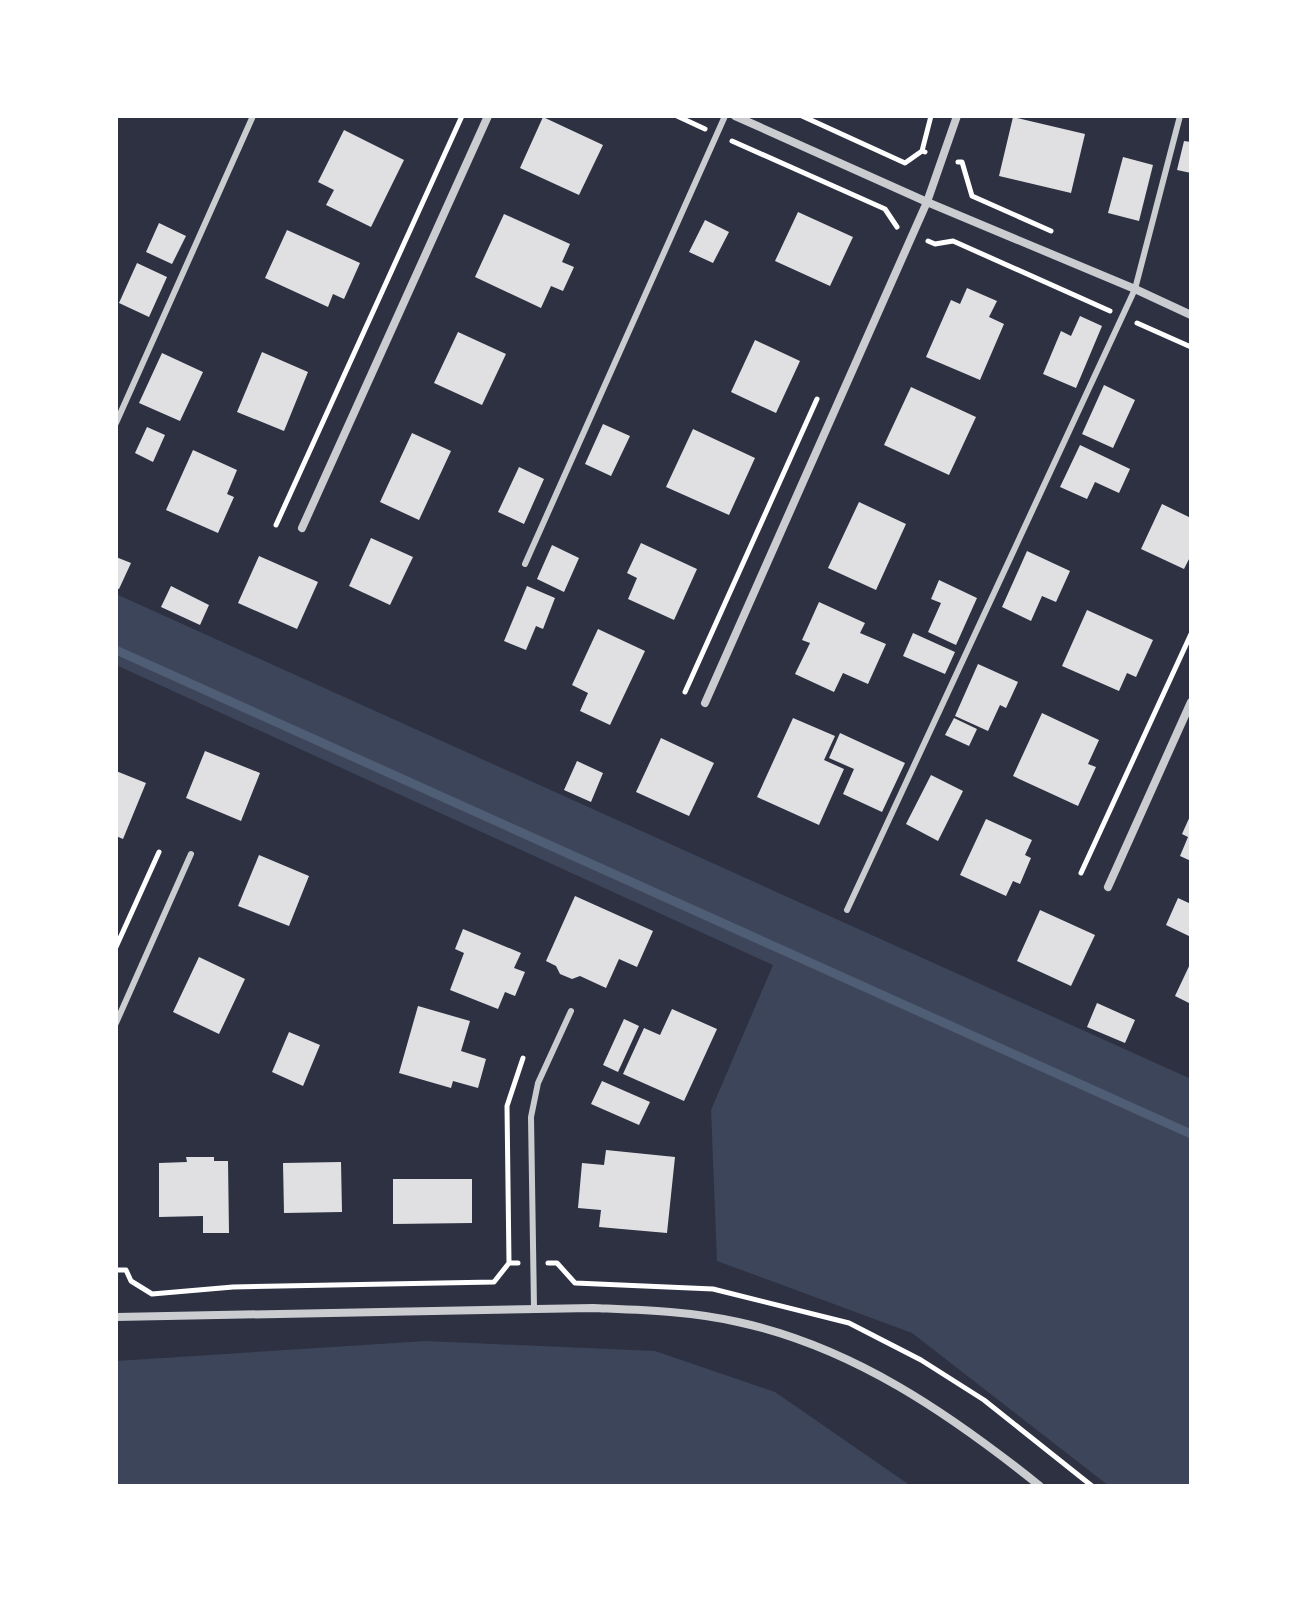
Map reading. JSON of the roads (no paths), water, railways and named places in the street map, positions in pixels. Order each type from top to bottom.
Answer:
[{"type":"street","points":[[302,528],[488,116]]},
{"type":"street","points":[[735,116],[1191,315]]},
{"type":"street","points":[[705,703],[927,202],[957,116]]},
{"type":"street","points":[[1108,887],[1191,702]]},
{"type":"street","points":[[116,1317],[593,1308],[736,1321],[778,1332],[863,1366],[913,1394],[965,1429],[1040,1486]]},
{"type":"lane","points":[[116,423],[253,116]]},
{"type":"lane","points":[[525,564],[725,116]]},
{"type":"lane","points":[[847,910],[1135,289],[1180,116]]},
{"type":"lane","points":[[116,1023],[191,854]]},
{"type":"lane","points":[[534,1308],[531,1117],[545,1066],[571,1011]]},
{"type":"waterway","points":[[116,650],[1191,1134]]}]
